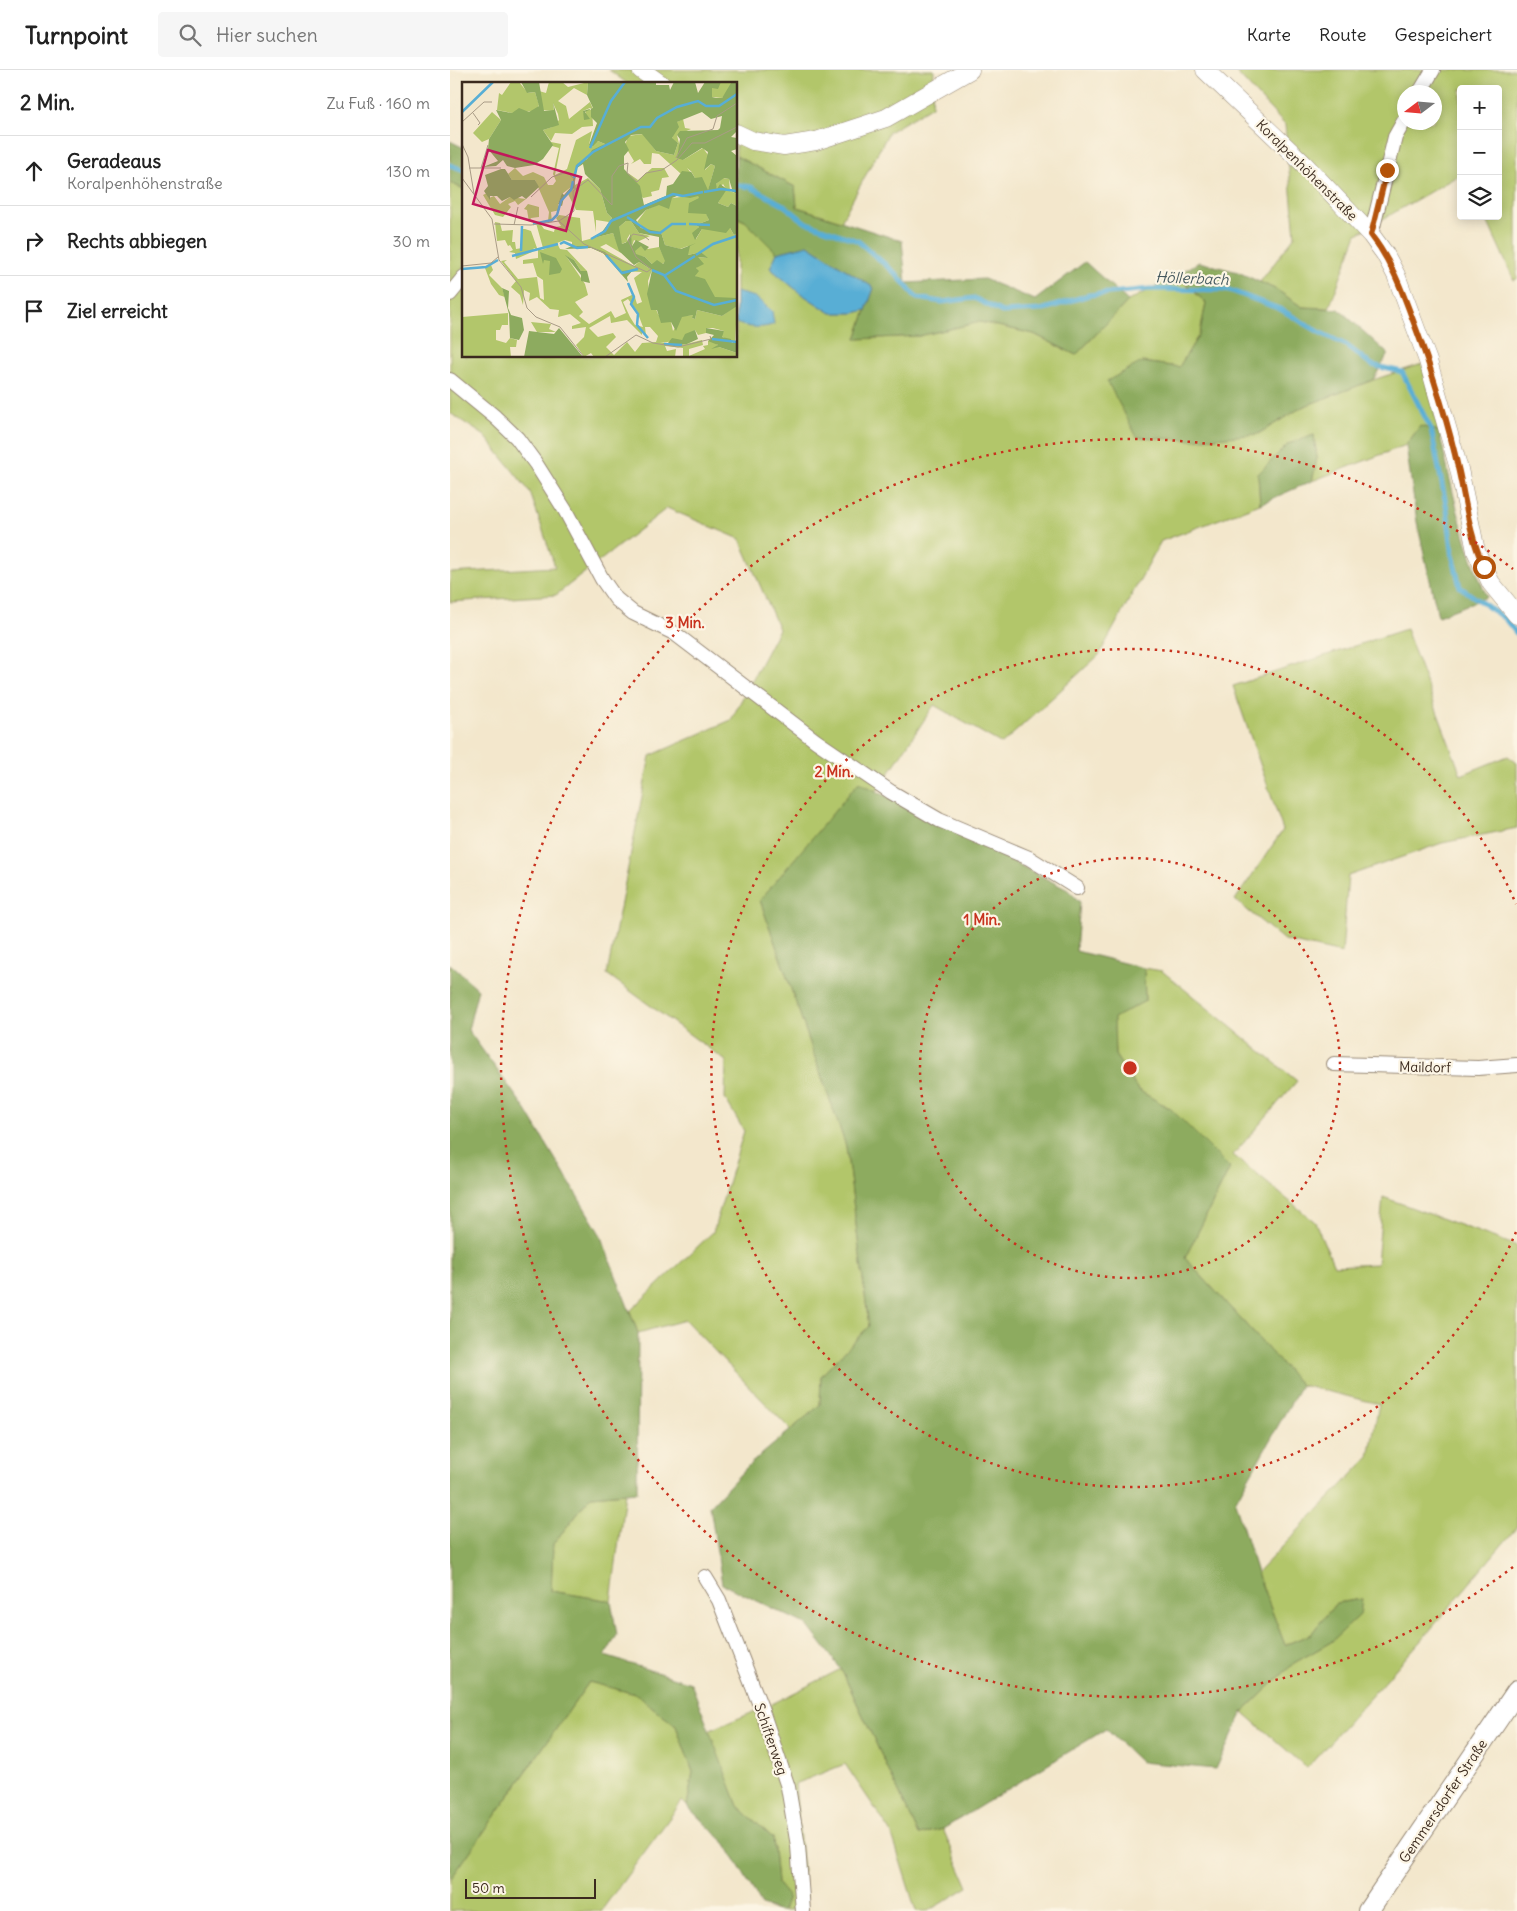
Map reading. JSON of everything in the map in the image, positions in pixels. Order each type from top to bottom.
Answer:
[{"type":"main road","name":"Gemmersdorfer Straße","points":[[1368,1911],[1517,1691]]},
{"type":"street","points":[[641,70],[658,82]]},
{"type":"street","points":[[738,134],[753,141],[784,146],[816,141],[886,118],[970,70]]},
{"type":"street","name":"Koralpenhöhenstraße","points":[[1205,70],[1304,164],[1371,235],[1385,254],[1396,275],[1428,361],[1459,470],[1476,551],[1491,583],[1517,615]]},
{"type":"street","points":[[1424,85],[1432,70]]},
{"type":"street","points":[[1371,235],[1395,137],[1399,130]]},
{"type":"street","points":[[450,294],[462,279]]},
{"type":"street","points":[[450,380],[517,438],[565,510],[602,580],[616,600],[633,613],[674,633],[816,741],[891,792],[939,820],[1029,858],[1077,888]]},
{"type":"street","name":"Maildorf","points":[[1334,1064],[1478,1068],[1517,1064]]},
{"type":"street","name":"Schifterweg","points":[[705,1577],[719,1600],[760,1705],[788,1787],[798,1846],[803,1911]]},
{"type":"green space","points":[[609,70],[934,70],[932,106],[889,132],[841,221],[797,207],[795,187],[738,157],[738,82],[625,82]]},
{"type":"green space","points":[[1237,70],[1517,70],[1517,279],[1514,280],[1487,220],[1502,220],[1502,85],[1457,85],[1457,176],[1357,234],[1329,308],[1302,307],[1277,290],[1260,282],[1295,236],[1285,125],[1236,72]]},
{"type":"green space","points":[[450,141],[462,147],[462,188],[450,183]]},
{"type":"green space","points":[[738,157],[795,187],[797,207],[902,241],[906,283],[984,279],[1035,300],[1085,262],[1128,301],[1076,355],[1034,334],[980,322],[919,336],[856,339],[874,288],[808,245],[777,253],[745,221],[738,218]]},
{"type":"green space","points":[[450,183],[462,188],[462,358],[738,358],[738,218],[745,221],[777,253],[770,268],[800,293],[831,313],[854,313],[866,310],[856,339],[919,336],[980,322],[1034,334],[1076,355],[1128,301],[1177,275],[1206,303],[1200,333],[1179,367],[1142,362],[1258,434],[1302,407],[1422,364],[1439,431],[1420,427],[1406,445],[1312,481],[1317,458],[1314,435],[1288,444],[1258,474],[1260,504],[1161,541],[1099,655],[1002,744],[934,705],[877,791],[760,900],[846,1146],[869,1326],[821,1376],[820,1405],[791,1430],[685,1320],[638,1333],[630,1311],[713,1232],[744,1131],[725,1098],[726,1061],[607,974],[650,756],[731,720],[779,629],[740,539],[667,508],[556,595],[450,602],[450,573],[555,567],[530,492],[485,436],[450,413]]},
{"type":"green space","points":[[1199,262],[1238,272],[1277,290],[1302,307],[1339,309],[1388,354],[1373,380],[1302,407],[1258,434],[1193,440],[1137,437],[1107,381],[1142,362],[1179,367],[1200,333],[1206,303],[1177,275]]},
{"type":"green space","points":[[1420,426],[1439,431],[1465,536],[1487,597],[1438,616],[1417,522],[1406,445]]},
{"type":"green space","points":[[1314,435],[1317,458],[1312,481],[1260,504],[1258,474],[1288,444]]},
{"type":"green space","points":[[1406,629],[1461,775],[1508,756],[1517,763],[1517,828],[1442,843],[1348,876],[1342,953],[1284,940],[1235,900],[1283,830],[1233,686]]},
{"type":"green space","points":[[859,782],[1068,890],[1080,902],[1076,951],[1144,968],[1145,1001],[1114,1018],[1115,1055],[1138,1090],[1171,1109],[1230,1168],[1185,1258],[1301,1385],[1235,1502],[1257,1573],[1285,1645],[1311,1634],[1336,1603],[1362,1599],[1360,1615],[1331,1642],[1294,1663],[1243,1712],[1216,1769],[1140,1762],[1106,1729],[943,1829],[919,1835],[841,1669],[807,1625],[722,1584],[710,1506],[748,1466],[820,1405],[821,1376],[869,1326],[846,1146],[760,900]]},
{"type":"green space","points":[[450,964],[478,989],[468,1030],[526,1110],[600,1234],[638,1333],[637,1492],[591,1496],[553,1544],[551,1591],[611,1601],[617,1635],[605,1656],[691,1683],[738,1806],[773,1838],[777,1883],[788,1896],[783,1911],[777,1911],[762,1905],[726,1844],[687,1806],[693,1772],[676,1726],[636,1694],[589,1682],[450,1880]]},
{"type":"green space","points":[[1144,968],[1162,971],[1297,1081],[1233,1155],[1315,1222],[1334,1266],[1377,1264],[1383,1197],[1517,1246],[1517,1527],[1425,1636],[1307,1768],[1243,1712],[1294,1663],[1331,1642],[1362,1599],[1336,1603],[1311,1634],[1285,1645],[1257,1573],[1369,1457],[1379,1404],[1301,1385],[1185,1258],[1230,1168],[1171,1109],[1138,1090],[1115,1055],[1113,1018],[1145,1001]]},
{"type":"green space","points":[[625,1493],[611,1601],[551,1591],[553,1544],[591,1496]]},
{"type":"green space","points":[[841,1669],[919,1835],[943,1829],[968,1887],[928,1911],[916,1911],[891,1832],[845,1764],[795,1784],[806,1905],[783,1911],[787,1896],[777,1883],[773,1838],[738,1806],[708,1731],[768,1706]]},
{"type":"green space","points":[[589,1682],[636,1694],[676,1726],[693,1772],[687,1806],[682,1801],[601,1911],[450,1911],[450,1880]]},
{"type":"water","points":[[808,245],[874,288],[866,310],[854,313],[831,313],[800,293],[770,268],[777,253]]},
{"type":"water","points":[[738,293],[755,297],[772,311],[774,324],[765,327],[738,324]]},
{"type":"waterway","name":"Höllerbach","points":[[450,165],[462,169]]},
{"type":"waterway","name":"Höllerbach","points":[[738,185],[751,187],[785,206],[805,222],[858,241],[895,273],[917,298],[942,302],[974,298],[1002,312],[1041,310],[1089,295],[1150,289],[1229,290],[1280,309],[1346,345],[1372,365],[1402,372],[1431,429],[1447,509],[1453,558],[1460,587],[1505,619],[1517,634]]},
{"type":"route","points":[[1387,170],[1371,235],[1385,254],[1396,275],[1428,361],[1459,470],[1476,551],[1484,567]]}]
